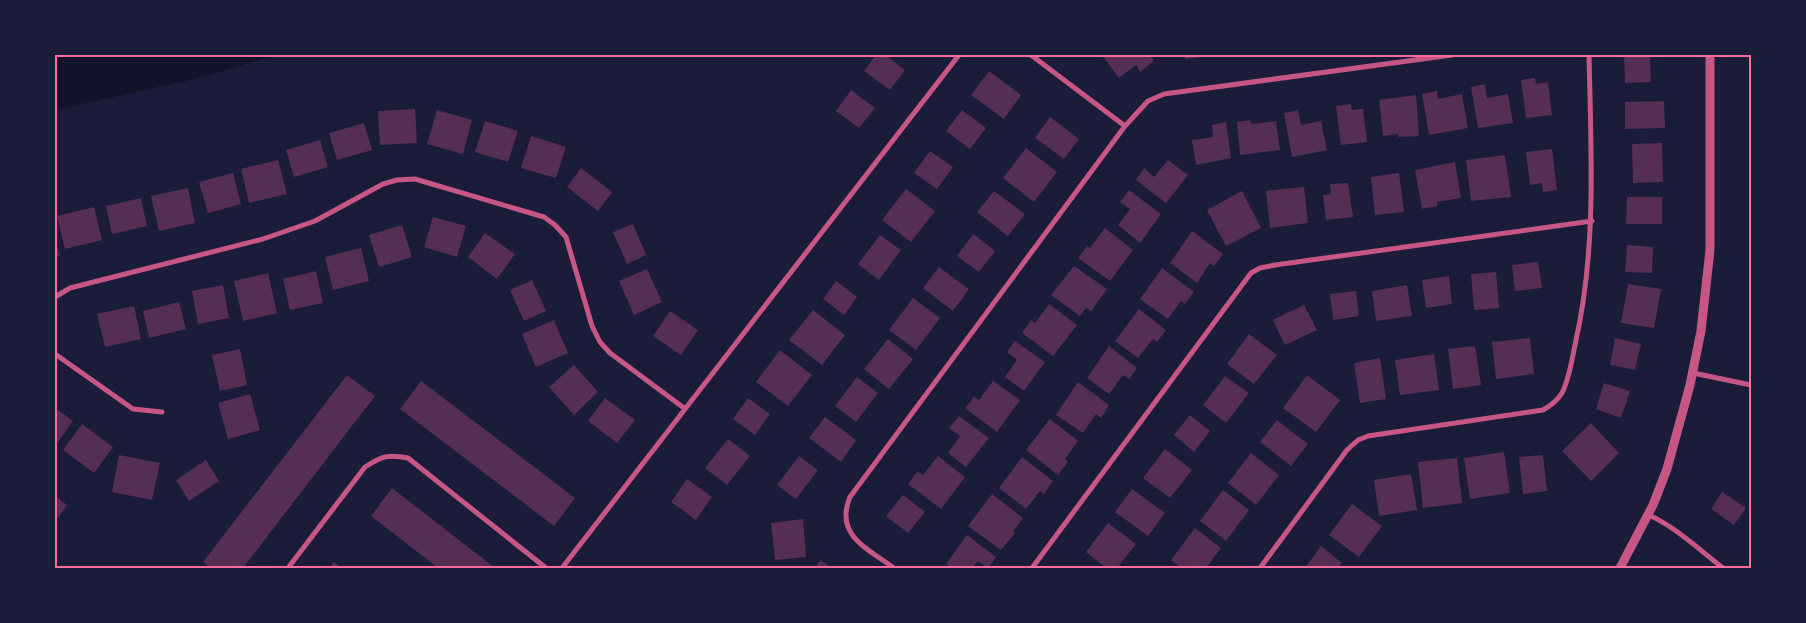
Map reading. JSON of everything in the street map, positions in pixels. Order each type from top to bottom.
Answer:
[{"type":"street","points":[[562,568],[959,55]]},
{"type":"street","points":[[1031,55],[1125,126]]},
{"type":"street","points":[[894,568],[856,540],[849,530],[845,519],[850,497],[1125,126],[1148,101],[1164,94],[1452,55]]},
{"type":"street","points":[[1260,568],[1347,450],[1358,440],[1368,436],[1543,410],[1553,404],[1562,392],[1581,321],[1592,221],[1589,55]]},
{"type":"street","points":[[1620,568],[1648,515],[1671,457],[1693,373],[1701,331],[1710,250],[1710,55]]},
{"type":"street","points":[[55,297],[70,288],[263,239],[316,221],[383,184],[397,180],[416,179],[544,217],[555,225],[566,237],[592,326],[600,342],[610,353],[684,408]]},
{"type":"street","points":[[1032,568],[1251,273],[1260,268],[1275,265],[1592,221]]},
{"type":"street","points":[[55,354],[133,410],[162,412]]},
{"type":"street","points":[[1693,373],[1751,385]]},
{"type":"street","points":[[288,568],[365,467],[379,458],[392,455],[408,458],[546,568]]},
{"type":"street","points":[[1648,515],[1672,529],[1723,568]]},
{"type":"shaded area","points":[[55,55],[275,55],[207,76],[55,110]]},
{"type":"building","points":[[876,55],[885,55],[905,70],[890,90],[864,71]]},
{"type":"building","points":[[1102,55],[1150,55],[1154,61],[1140,72],[1136,65],[1119,78]]},
{"type":"building","points":[[1185,55],[1201,55],[1201,57],[1185,59]]},
{"type":"building","points":[[1624,55],[1650,55],[1651,82],[1625,83]]},
{"type":"building","points":[[989,71],[1021,95],[1004,119],[971,95]]},
{"type":"building","points":[[1535,78],[1536,84],[1548,82],[1552,115],[1526,118],[1521,80]]},
{"type":"building","points":[[1485,84],[1487,98],[1508,94],[1513,123],[1478,128],[1471,87]]},
{"type":"building","points":[[851,90],[875,108],[859,128],[836,111]]},
{"type":"building","points":[[1437,91],[1438,99],[1462,94],[1468,128],[1429,135],[1422,94]]},
{"type":"building","points":[[1416,95],[1419,136],[1398,137],[1398,134],[1383,136],[1379,100]]},
{"type":"building","points":[[1664,101],[1665,128],[1625,129],[1625,102]]},
{"type":"building","points":[[1351,104],[1352,110],[1363,109],[1367,142],[1341,145],[1336,106]]},
{"type":"building","points":[[415,109],[417,143],[380,145],[378,111]]},
{"type":"building","points":[[437,110],[472,120],[463,154],[427,144]]},
{"type":"building","points":[[962,110],[986,128],[970,149],[946,131]]},
{"type":"building","points":[[1298,110],[1301,125],[1321,121],[1327,150],[1292,157],[1284,113]]},
{"type":"building","points":[[1050,117],[1079,139],[1064,159],[1035,138]]},
{"type":"building","points":[[1250,120],[1251,124],[1276,121],[1280,150],[1240,155],[1237,122]]},
{"type":"building","points":[[485,121],[518,131],[508,162],[475,152]]},
{"type":"building","points":[[1226,122],[1231,158],[1196,165],[1192,140],[1213,137],[1212,125]]},
{"type":"building","points":[[364,123],[372,150],[337,160],[329,133]]},
{"type":"building","points":[[531,136],[566,147],[556,178],[521,168]]},
{"type":"building","points":[[320,140],[328,167],[294,177],[286,150]]},
{"type":"building","points":[[1662,143],[1663,182],[1633,183],[1632,144]]},
{"type":"building","points":[[1026,148],[1057,172],[1034,202],[1003,178]]},
{"type":"building","points":[[1552,149],[1557,190],[1543,192],[1542,183],[1530,185],[1526,152]]},
{"type":"building","points":[[930,151],[953,167],[937,189],[914,173]]},
{"type":"building","points":[[1505,155],[1511,197],[1471,201],[1466,160]]},
{"type":"building","points":[[278,160],[287,194],[249,203],[241,169]]},
{"type":"building","points":[[1168,160],[1188,175],[1166,203],[1136,180],[1144,168],[1154,177]]},
{"type":"building","points":[[1455,162],[1461,198],[1437,202],[1437,206],[1422,209],[1415,170]]},
{"type":"building","points":[[581,168],[612,192],[598,211],[567,187]]},
{"type":"building","points":[[233,173],[241,204],[208,213],[199,182]]},
{"type":"building","points":[[1399,173],[1404,212],[1375,215],[1371,177]]},
{"type":"building","points":[[1348,183],[1353,217],[1326,220],[1323,195],[1331,194],[1330,184]]},
{"type":"building","points":[[1304,187],[1308,223],[1270,228],[1266,191]]},
{"type":"building","points":[[188,188],[195,223],[159,231],[151,196]]},
{"type":"building","points":[[906,189],[935,211],[911,242],[882,220]]},
{"type":"building","points":[[1129,190],[1161,214],[1140,243],[1118,225],[1130,209],[1120,202]]},
{"type":"building","points":[[994,191],[1025,214],[1008,236],[977,212]]},
{"type":"building","points":[[1242,191],[1261,228],[1226,246],[1207,210]]},
{"type":"building","points":[[1627,197],[1662,197],[1662,224],[1626,224]]},
{"type":"building","points":[[141,198],[147,226],[112,234],[106,206]]},
{"type":"building","points":[[94,207],[102,240],[65,249],[57,216]]},
{"type":"building","points":[[433,217],[466,226],[457,257],[424,247]]},
{"type":"building","points":[[633,224],[646,255],[627,264],[613,232]]},
{"type":"building","points":[[402,225],[412,257],[379,267],[369,235]]},
{"type":"building","points":[[1105,228],[1133,250],[1110,281],[1078,258],[1087,246],[1090,248]]},
{"type":"building","points":[[1192,231],[1223,254],[1214,266],[1210,263],[1197,283],[1170,263]]},
{"type":"building","points":[[485,233],[515,254],[497,279],[468,257]]},
{"type":"building","points":[[973,234],[995,251],[979,272],[957,256]]},
{"type":"building","points":[[880,235],[901,250],[879,280],[858,264]]},
{"type":"building","points":[[55,239],[60,255],[55,257]]},
{"type":"building","points":[[1627,245],[1653,247],[1652,273],[1625,272]]},
{"type":"building","points":[[361,248],[369,281],[333,290],[325,257]]},
{"type":"building","points":[[1538,262],[1542,288],[1515,291],[1512,265]]},
{"type":"building","points":[[1074,266],[1107,289],[1091,311],[1086,308],[1080,316],[1051,295]]},
{"type":"building","points":[[939,267],[969,289],[953,311],[923,288]]},
{"type":"building","points":[[1162,268],[1194,292],[1185,304],[1181,301],[1168,319],[1140,299]]},
{"type":"building","points":[[647,269],[662,302],[634,315],[619,281]]},
{"type":"building","points":[[316,271],[323,303],[290,310],[283,279]]},
{"type":"building","points":[[1496,272],[1499,308],[1474,310],[1471,274]]},
{"type":"building","points":[[268,273],[277,313],[243,321],[234,281]]},
{"type":"building","points":[[1449,276],[1452,304],[1426,308],[1422,280]]},
{"type":"building","points":[[532,280],[546,311],[524,321],[510,290]]},
{"type":"building","points":[[836,281],[857,297],[844,315],[823,299]]},
{"type":"building","points":[[1628,284],[1661,289],[1654,328],[1621,323]]},
{"type":"building","points":[[223,285],[229,318],[198,324],[192,291]]},
{"type":"building","points":[[1407,285],[1412,316],[1376,321],[1372,291]]},
{"type":"building","points":[[1356,291],[1359,316],[1333,320],[1330,294]]},
{"type":"building","points":[[913,298],[940,318],[916,350],[889,330]]},
{"type":"building","points":[[179,302],[186,329],[149,338],[143,311]]},
{"type":"building","points":[[1049,304],[1077,325],[1053,356],[1022,333],[1031,320],[1035,323]]},
{"type":"building","points":[[1304,305],[1317,330],[1285,345],[1273,320]]},
{"type":"building","points":[[134,306],[141,339],[105,347],[97,314]]},
{"type":"building","points":[[1139,309],[1166,330],[1157,342],[1153,339],[1138,358],[1115,341]]},
{"type":"building","points":[[813,310],[845,335],[822,365],[789,340]]},
{"type":"building","points":[[670,311],[698,330],[681,355],[653,336]]},
{"type":"building","points":[[554,320],[568,353],[536,367],[522,334]]},
{"type":"building","points":[[1249,334],[1277,355],[1254,384],[1227,364]]},
{"type":"building","points":[[1530,338],[1534,374],[1496,379],[1492,342]]},
{"type":"building","points":[[1615,338],[1641,344],[1635,370],[1610,365]]},
{"type":"building","points":[[888,339],[913,359],[889,389],[864,369]]},
{"type":"building","points":[[1015,341],[1045,362],[1024,391],[1005,377],[1017,360],[1007,352]]},
{"type":"building","points":[[1109,346],[1137,368],[1129,379],[1123,375],[1109,394],[1087,378]]},
{"type":"building","points":[[1475,346],[1481,385],[1453,389],[1448,349]]},
{"type":"building","points":[[240,349],[247,385],[220,391],[212,355]]},
{"type":"building","points":[[780,350],[812,375],[788,406],[756,382]]},
{"type":"building","points":[[1434,354],[1439,390],[1400,395],[1395,360]]},
{"type":"building","points":[[1380,358],[1386,399],[1360,403],[1354,363]]},
{"type":"building","points":[[574,365],[598,392],[574,415],[549,387]]},
{"type":"building","points":[[347,375],[375,396],[243,568],[211,568],[203,562]]},
{"type":"building","points":[[1307,375],[1340,400],[1316,432],[1283,408]]},
{"type":"building","points":[[1225,376],[1249,393],[1226,423],[1203,405]]},
{"type":"building","points":[[857,377],[878,393],[856,422],[835,406]]},
{"type":"building","points":[[421,381],[575,498],[554,526],[400,409]]},
{"type":"building","points":[[993,381],[1020,400],[997,432],[965,408],[974,397],[979,400]]},
{"type":"building","points":[[1078,382],[1109,405],[1101,418],[1096,414],[1083,433],[1056,415]]},
{"type":"building","points":[[1604,383],[1630,391],[1621,418],[1596,409]]},
{"type":"building","points":[[250,394],[260,430],[228,439],[218,403]]},
{"type":"building","points":[[605,398],[635,420],[617,443],[588,421]]},
{"type":"building","points":[[748,398],[770,414],[755,435],[733,419]]},
{"type":"building","points":[[55,408],[73,421],[58,442],[55,440]]},
{"type":"building","points":[[1190,415],[1210,431],[1194,452],[1174,435]]},
{"type":"building","points":[[959,416],[989,438],[966,467],[948,453],[960,436],[949,428]]},
{"type":"building","points":[[825,417],[856,440],[841,462],[809,438]]},
{"type":"building","points":[[1050,419],[1078,441],[1065,459],[1068,462],[1058,475],[1026,450]]},
{"type":"building","points":[[1277,420],[1308,444],[1291,466],[1260,442]]},
{"type":"building","points":[[1591,423],[1619,453],[1591,481],[1562,451]]},
{"type":"building","points":[[82,424],[113,447],[94,473],[63,450]]},
{"type":"building","points":[[728,439],[750,456],[727,485],[705,468]]},
{"type":"building","points":[[1165,449],[1192,470],[1170,498],[1143,478]]},
{"type":"building","points":[[1504,452],[1510,493],[1470,499],[1464,458]]},
{"type":"building","points":[[1251,453],[1279,475],[1256,505],[1228,483]]},
{"type":"building","points":[[119,455],[160,463],[152,500],[112,492]]},
{"type":"building","points":[[1543,455],[1547,491],[1523,494],[1519,457]]},
{"type":"building","points":[[799,456],[818,470],[796,499],[777,485]]},
{"type":"building","points":[[938,456],[965,477],[941,509],[908,484],[917,472],[923,475]]},
{"type":"building","points":[[1022,457],[1053,481],[1044,494],[1040,491],[1026,509],[999,488]]},
{"type":"building","points":[[1457,458],[1462,503],[1423,508],[1418,462]]},
{"type":"building","points":[[206,460],[219,481],[189,501],[176,480]]},
{"type":"building","points":[[1411,474],[1417,510],[1379,516],[1374,480]]},
{"type":"building","points":[[687,479],[712,497],[696,520],[671,502]]},
{"type":"building","points":[[392,488],[495,568],[438,568],[371,516]]},
{"type":"building","points":[[1132,489],[1165,513],[1148,536],[1115,512]]},
{"type":"building","points":[[1223,490],[1249,510],[1226,541],[1200,521]]},
{"type":"building","points":[[1722,492],[1746,508],[1734,525],[1711,509]]},
{"type":"building","points":[[992,494],[1023,518],[1013,532],[1015,533],[1001,550],[968,526]]},
{"type":"building","points":[[903,495],[925,512],[908,533],[886,516]]},
{"type":"building","points":[[55,496],[67,505],[55,522]]},
{"type":"building","points":[[1352,504],[1382,526],[1359,557],[1329,535]]},
{"type":"building","points":[[803,519],[806,557],[775,560],[771,523]]},
{"type":"building","points":[[1108,523],[1136,544],[1117,568],[1106,568],[1086,552]]},
{"type":"building","points":[[1195,528],[1221,548],[1206,568],[1181,568],[1171,560]]},
{"type":"building","points":[[967,535],[996,557],[988,568],[978,561],[972,568],[952,568],[946,564]]},
{"type":"building","points":[[1321,546],[1342,563],[1338,568],[1305,568]]},
{"type":"building","points":[[820,560],[832,568],[815,568]]},
{"type":"building","points":[[334,562],[342,568],[329,568]]}]
